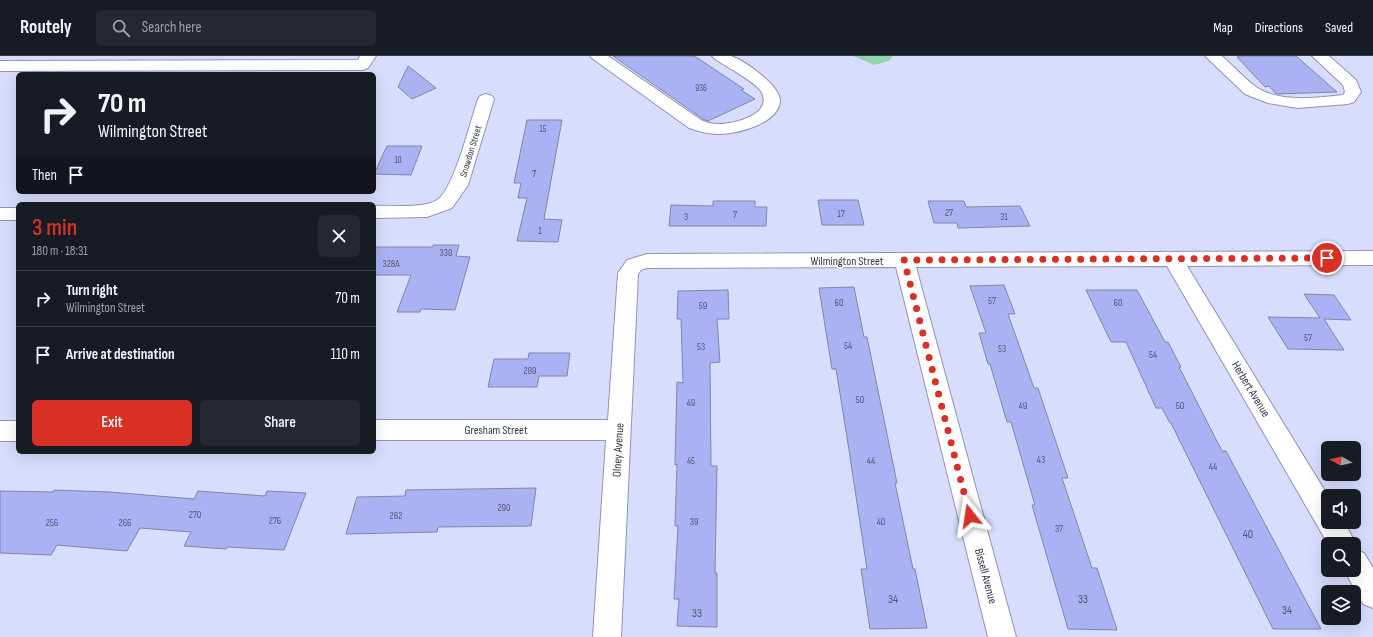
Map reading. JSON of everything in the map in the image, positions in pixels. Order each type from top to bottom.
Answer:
[{"type":"street","points":[[598,56],[695,124],[703,127],[719,129],[728,128],[763,116],[770,110],[772,105],[772,98],[768,89],[720,56]]},
{"type":"street","points":[[1214,56],[1246,88],[1266,98],[1283,102],[1297,103],[1339,100],[1350,97],[1354,92],[1352,85],[1320,56]]},
{"type":"street","points":[[0,66],[366,60]]},
{"type":"street","name":"Snowdon Street","points":[[376,212],[427,211],[445,204],[459,185],[486,99]]},
{"type":"street","points":[[0,214],[16,214]]},
{"type":"street","name":"Wilmington Street","points":[[634,265],[647,261],[1373,258]]},
{"type":"street","name":"Herbert Avenue","points":[[1173,259],[1321,507]]},
{"type":"street","name":"Bissell Avenue","points":[[904,260],[1002,637]]},
{"type":"street","name":"Olney Avenue","points":[[607,637],[628,273],[634,265]]},
{"type":"street","name":"Gresham Street","points":[[376,430],[619,430]]},
{"type":"street","points":[[0,431],[16,431]]},
{"type":"street","points":[[1361,574],[1373,594]]},
{"type":"green space","points":[[853,56],[893,56],[889,61],[874,65]]},
{"type":"building","points":[[613,56],[696,57],[744,89],[741,90],[755,99],[708,121]]},
{"type":"building","points":[[1238,56],[1296,56],[1337,92],[1276,94],[1269,86],[1265,87],[1237,57],[1239,57]]},
{"type":"building","points":[[408,66],[436,88],[412,99],[398,87]]},
{"type":"building","points":[[527,120],[562,120],[544,219],[562,220],[558,242],[517,241],[527,198],[518,198],[521,183],[514,183]]},
{"type":"building","points":[[387,146],[422,146],[411,175],[376,174],[376,170]]},
{"type":"building","points":[[818,200],[858,200],[864,225],[822,225]]},
{"type":"building","points":[[713,201],[755,201],[755,207],[767,207],[766,226],[669,226],[671,205],[713,206]]},
{"type":"building","points":[[928,201],[964,201],[966,207],[1020,206],[1030,226],[958,228],[957,223],[934,223]]},
{"type":"building","points":[[433,245],[459,245],[456,256],[470,257],[455,310],[421,309],[420,312],[397,312],[411,275],[376,275],[376,247],[433,247]]},
{"type":"building","points":[[1004,285],[1015,314],[1008,314],[1034,388],[1038,388],[1068,478],[1062,478],[1092,568],[1097,568],[1117,630],[1068,629],[1032,505],[1035,505],[1011,422],[1007,422],[979,333],[986,333],[970,286]]},
{"type":"building","points":[[854,287],[864,337],[867,337],[897,483],[895,483],[927,628],[870,629],[861,569],[867,569],[836,369],[832,369],[819,288]]},
{"type":"building","points":[[728,290],[729,319],[717,319],[720,362],[710,363],[711,466],[717,466],[715,573],[717,573],[717,627],[677,626],[679,599],[674,599],[678,526],[675,526],[677,382],[683,383],[681,319],[677,319],[678,291]]},
{"type":"building","points":[[1086,290],[1137,290],[1165,342],[1168,342],[1181,367],[1179,367],[1222,451],[1226,451],[1321,629],[1273,629],[1171,423],[1162,408],[1156,408],[1126,342],[1111,342]]},
{"type":"building","points":[[1304,294],[1334,295],[1351,320],[1324,319],[1344,350],[1288,349],[1268,317],[1320,318]]},
{"type":"building","points":[[529,353],[570,353],[567,376],[539,376],[537,387],[488,387],[494,359],[528,359]]},
{"type":"building","points":[[536,488],[531,526],[438,527],[437,532],[346,534],[357,497],[405,496],[406,490]]},
{"type":"building","points":[[54,490],[110,492],[194,499],[198,491],[265,496],[267,491],[306,493],[284,550],[227,547],[226,549],[184,546],[191,532],[140,528],[127,551],[57,545],[51,555],[0,553],[0,491],[53,492]]},
{"type":"route","points":[[970,516],[904,260],[1158,260],[1327,258]]}]
